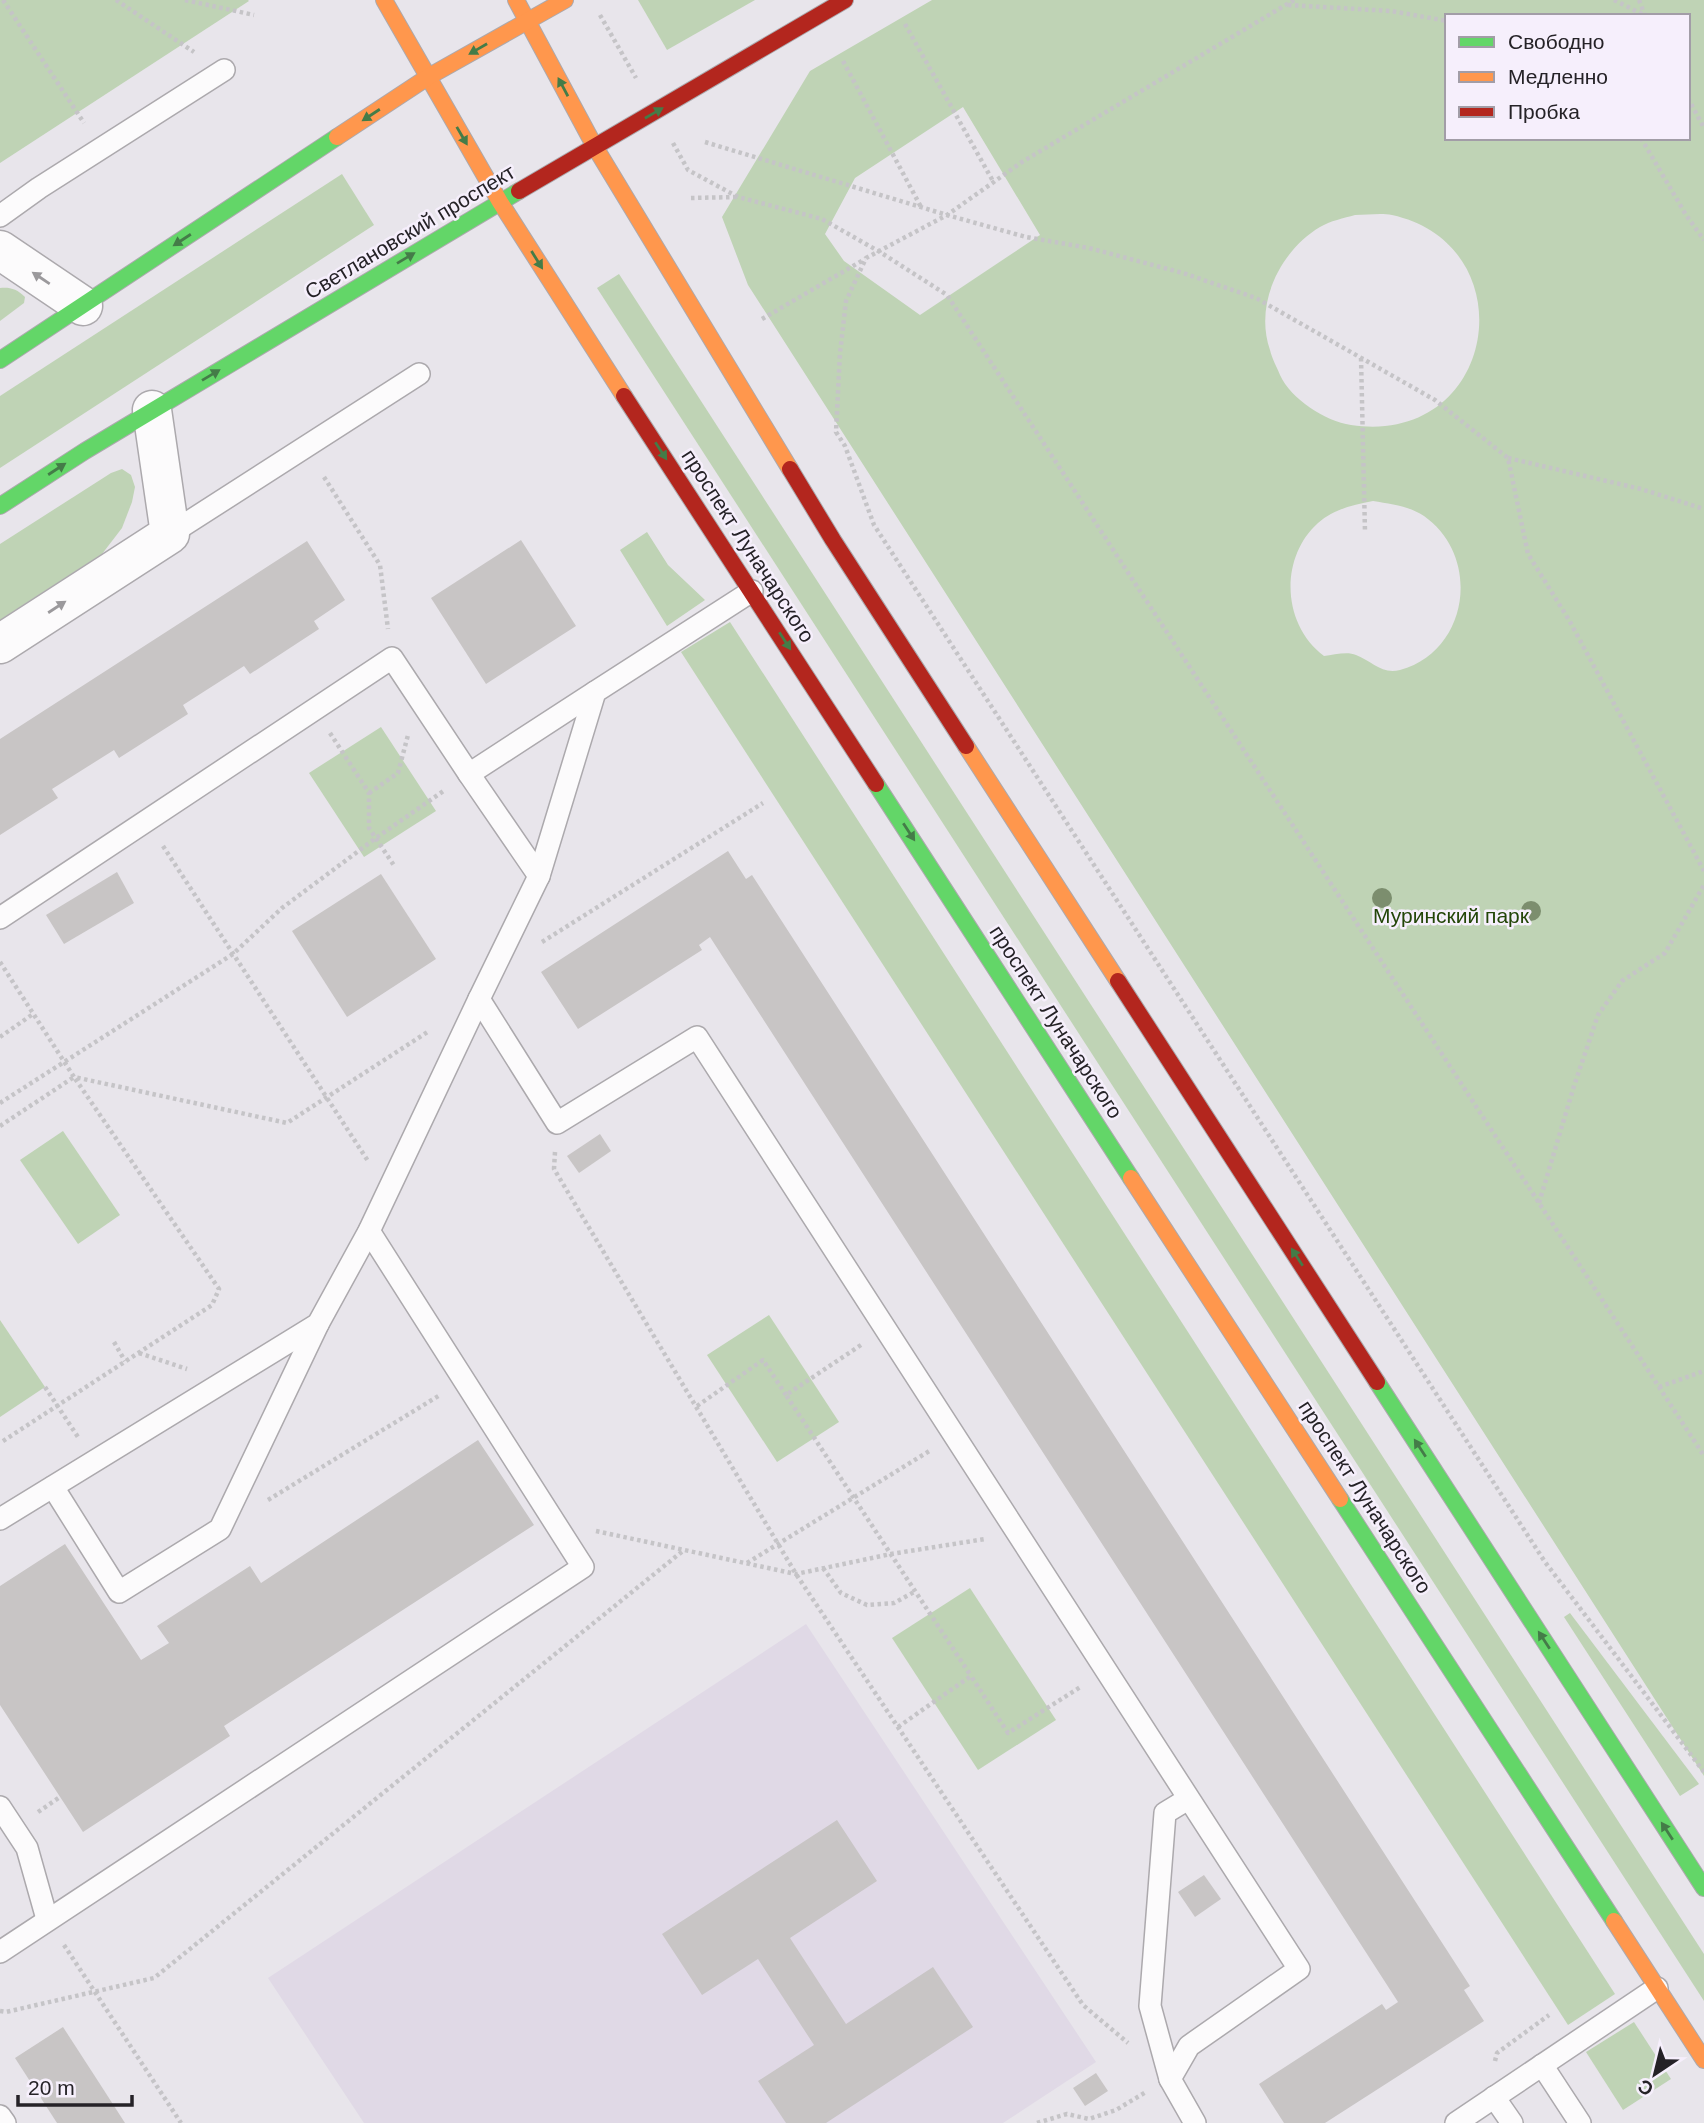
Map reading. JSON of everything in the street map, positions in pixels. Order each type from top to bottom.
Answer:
[{"type":"main road","name":"проспект Луначарского","points":[[384,0],[500,202],[552,285],[1704,2060]]},
{"type":"main road","points":[[516,0],[595,147],[833,540],[1704,1888]]},
{"type":"main road","points":[[0,360],[428,77],[565,0]]},
{"type":"main road","name":"Светлановский проспект","points":[[0,506],[152,410],[845,0]]},
{"type":"street","points":[[0,250],[83,306]]},
{"type":"street","points":[[0,644],[170,534],[152,410]]},
{"type":"lane","points":[[0,216],[39,188],[224,70]]},
{"type":"lane","points":[[170,534],[419,374]]},
{"type":"lane","points":[[469,774],[752,591]]},
{"type":"lane","points":[[0,918],[392,658],[540,876]]},
{"type":"lane","points":[[53,1487],[119,1592],[220,1529],[318,1324],[369,1231],[540,876],[595,692]]},
{"type":"lane","points":[[479,999],[556,1123],[697,1037],[1299,1969],[1189,2046],[1170,2079]]},
{"type":"lane","points":[[0,1952],[583,1567],[369,1231]]},
{"type":"lane","points":[[0,1519],[318,1324]]},
{"type":"lane","points":[[1188,1799],[1165,1814],[1150,2006],[1170,2079],[1195,2123]]},
{"type":"lane","points":[[0,1807],[27,1848],[47,1919]]},
{"type":"lane","points":[[1456,2123],[1657,1988]]},
{"type":"lane","points":[[1542,2065],[1580,2123]]},
{"type":"lane","points":[[1494,2097],[1512,2123]]},
{"type":"lane","points":[[0,2116],[5,2123]]},
{"type":"path","points":[[3,0],[85,124]]},
{"type":"path","points":[[116,0],[195,53]]},
{"type":"path","points":[[185,0],[254,15]]},
{"type":"path","points":[[762,320],[866,258],[947,215],[1023,162],[1294,0]]},
{"type":"path","points":[[1614,0],[1643,14]]},
{"type":"path","points":[[1286,5],[1391,11],[1445,21]]},
{"type":"path","points":[[905,24],[994,183]]},
{"type":"path","points":[[843,61],[921,208]]},
{"type":"path","points":[[1690,102],[1704,128]]},
{"type":"path","points":[[1642,140],[1686,215],[1704,240]]},
{"type":"path","points":[[705,142],[921,208],[1026,237],[1089,248],[1183,273],[1256,298],[1436,400],[1508,458],[1641,489],[1704,509]]},
{"type":"path","points":[[688,170],[738,197],[822,219],[880,251],[947,295],[1704,1456]]},
{"type":"path","points":[[691,198],[738,197]]},
{"type":"path","points":[[866,258],[846,301],[836,432],[845,446],[874,525],[1545,1562],[1704,1772]]},
{"type":"path","points":[[1361,358],[1365,532]]},
{"type":"path","points":[[1508,458],[1528,554],[1569,620],[1704,871]]},
{"type":"path","points":[[324,477],[380,565],[392,658]]},
{"type":"path","points":[[369,793],[398,774],[417,697]]},
{"type":"path","points":[[314,710],[369,793],[369,828],[395,867]]},
{"type":"path","points":[[0,1103],[233,954],[282,908],[376,838],[469,774]]},
{"type":"path","points":[[491,975],[763,803]]},
{"type":"path","points":[[147,820],[388,1191]]},
{"type":"path","points":[[1539,1203],[1598,1016],[1622,981],[1665,953],[1704,885]]},
{"type":"path","points":[[0,1443],[212,1305],[219,1289],[1,966]]},
{"type":"path","points":[[0,1126],[75,1077],[287,1123],[479,999]]},
{"type":"path","points":[[0,1037],[33,1014]]},
{"type":"path","points":[[556,1123],[554,1169],[796,1574],[1083,2005],[1170,2079],[1116,2110],[1089,2119],[1067,2114],[1037,2123]]},
{"type":"path","points":[[786,1395],[886,1329]]},
{"type":"path","points":[[114,1342],[125,1361]]},
{"type":"path","points":[[138,1353],[224,1381]]},
{"type":"path","points":[[697,1406],[764,1360],[1008,1733],[1106,1670]]},
{"type":"path","points":[[1659,1387],[1704,1371]]},
{"type":"path","points":[[220,1529],[463,1380]]},
{"type":"path","points":[[45,1387],[94,1462]]},
{"type":"path","points":[[747,1563],[954,1435]]},
{"type":"path","points":[[552,1522],[796,1574],[891,1554],[1017,1534]]},
{"type":"path","points":[[0,2011],[6,2012],[154,1978],[684,1550]]},
{"type":"path","points":[[823,1568],[841,1593],[867,1605],[894,1603],[916,1591]]},
{"type":"path","points":[[898,1727],[971,1676]]},
{"type":"path","points":[[47,1919],[181,2123]]},
{"type":"shaded area","points":[[806,1624],[1096,2062],[1003,2123],[364,2123],[268,1978]]},
{"type":"green space","points":[[0,0],[248,0],[249,1],[0,163]]},
{"type":"green space","points":[[638,0],[755,0],[667,50]]},
{"type":"green space","name":"Муринский парк","points":[[932,0],[1704,0],[1704,1776],[748,285],[722,217],[810,71]],"holes":[[[963,107],[1040,235],[920,315],[844,261],[825,234],[855,178]],[[1355,215],[1392,215],[1435,234],[1464,264],[1478,300],[1478,340],[1464,376],[1439,406],[1401,424],[1351,425],[1330,419],[1310,408],[1285,384],[1273,360],[1266,332],[1268,297],[1282,264],[1306,237],[1320,227]],[[1373,501],[1400,506],[1424,516],[1442,534],[1454,555],[1460,578],[1460,601],[1453,624],[1441,644],[1423,660],[1394,671],[1382,669],[1352,654],[1324,656],[1310,643],[1293,610],[1292,572],[1305,537],[1331,514]]]},
{"type":"green space","points":[[342,174],[374,225],[0,468],[0,396]]},
{"type":"green space","points":[[619,274],[1704,1954],[1704,2001],[597,288]]},
{"type":"green space","points":[[0,288],[13,289],[25,297],[24,303],[0,321]]},
{"type":"green space","points":[[122,469],[131,475],[135,487],[132,502],[122,528],[102,554],[0,620],[0,544],[111,473]]},
{"type":"green space","points":[[647,532],[668,565],[705,600],[667,626],[620,550]]},
{"type":"green space","points":[[730,622],[1615,1994],[1568,2025],[681,652]]},
{"type":"green space","points":[[381,727],[436,811],[364,857],[309,773]]},
{"type":"green space","points":[[63,1131],[120,1215],[78,1244],[20,1160]]},
{"type":"green space","points":[[769,1315],[839,1422],[777,1462],[707,1355]]},
{"type":"green space","points":[[0,1320],[45,1387],[0,1417]]},
{"type":"green space","points":[[970,1588],[1056,1720],[978,1770],[892,1638]]},
{"type":"green space","points":[[1570,1613],[1699,1784],[1680,1796],[1564,1617]]},
{"type":"green space","points":[[1634,2022],[1671,2079],[1623,2110],[1586,2052]]},
{"type":"building","points":[[521,540],[576,626],[486,684],[431,598]]},
{"type":"building","points":[[307,541],[345,600],[314,621],[319,629],[250,674],[244,666],[183,705],[188,714],[119,758],[114,750],[52,789],[58,798],[0,835],[0,739]]},
{"type":"building","points":[[728,851],[746,879],[752,875],[1470,1986],[1464,1990],[1484,2021],[1325,2123],[1284,2123],[1259,2084],[1382,2004],[1386,2010],[1398,2002],[710,937],[699,945],[702,950],[578,1029],[541,972]]},
{"type":"building","points":[[117,872],[134,903],[64,944],[46,915]]},
{"type":"building","points":[[381,874],[436,959],[347,1017],[292,931]]},
{"type":"building","points":[[600,1134],[611,1151],[579,1173],[567,1156]]},
{"type":"building","points":[[478,1440],[534,1525],[224,1726],[230,1736],[83,1832],[0,1705],[0,1586],[65,1544],[141,1660],[169,1643],[157,1626],[250,1566],[261,1583]]},
{"type":"building","points":[[837,1820],[877,1881],[790,1938],[846,2024],[933,1967],[973,2027],[826,2123],[786,2123],[758,2081],[814,2045],[758,1959],[702,1995],[662,1934]]},
{"type":"building","points":[[1204,1875],[1221,1899],[1195,1917],[1178,1892]]},
{"type":"building","points":[[63,2027],[125,2123],[57,2123],[15,2058]]},
{"type":"building","points":[[1096,2073],[1108,2091],[1085,2106],[1073,2088]]},
{"type":"traffic: fast","points":[[0,360],[337,137]]},
{"type":"traffic: fast","points":[[0,506],[85,451],[519,191]]},
{"type":"traffic: fast","points":[[876,784],[1131,1178]]},
{"type":"traffic: fast","points":[[1377,1382],[1704,1888]]},
{"type":"traffic: fast","points":[[1340,1499],[1614,1921]]},
{"type":"traffic: slow","points":[[384,0],[500,202],[624,396]]},
{"type":"traffic: slow","points":[[516,0],[595,147],[790,469]]},
{"type":"traffic: slow","points":[[337,137],[428,77],[565,0]]},
{"type":"traffic: slow","points":[[966,746],[1118,981]]},
{"type":"traffic: slow","points":[[1131,1178],[1340,1499]]},
{"type":"traffic: slow","points":[[1614,1921],[1704,2060]]},
{"type":"traffic: jam","points":[[519,191],[845,0]]},
{"type":"traffic: jam","points":[[624,396],[876,784]]},
{"type":"traffic: jam","points":[[790,469],[966,746]]},
{"type":"traffic: jam","points":[[1118,981],[1377,1382]]}]
